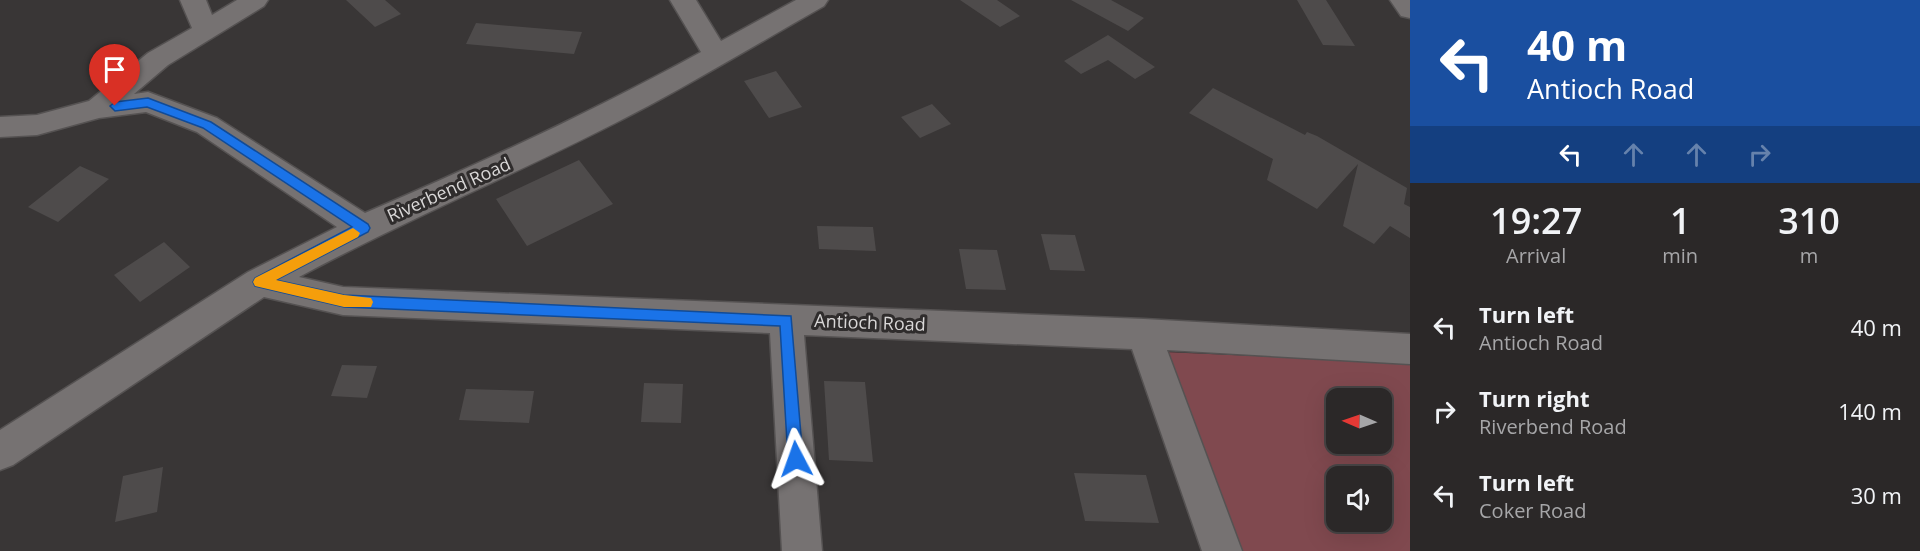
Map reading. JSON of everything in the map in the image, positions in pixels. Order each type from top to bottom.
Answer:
[{"type":"street","points":[[193,0],[207,31]]},
{"type":"street","points":[[99,108],[158,59],[255,0]]},
{"type":"street","points":[[683,0],[717,56]]},
{"type":"street","name":"Riverbend Road","points":[[0,452],[260,282],[363,228],[557,140],[717,56],[815,0]]},
{"type":"street","points":[[1403,0],[1410,10]]},
{"type":"street","points":[[0,127],[37,125],[99,108],[148,102],[207,125],[363,228]]},
{"type":"street","name":"Antioch Road","points":[[260,282],[344,301],[1144,334],[1410,349]]},
{"type":"street","points":[[786,320],[802,551]]},
{"type":"street","points":[[1144,334],[1222,551]]},
{"type":"shaded area","points":[[1140,351],[1410,363],[1410,551],[1206,551]]},
{"type":"building","points":[[346,0],[385,0],[401,14],[375,27]]},
{"type":"building","points":[[960,0],[997,0],[1020,16],[1000,27]]},
{"type":"building","points":[[1071,0],[1111,0],[1144,18],[1128,31]]},
{"type":"building","points":[[1297,0],[1326,0],[1355,46],[1323,45]]},
{"type":"building","points":[[476,23],[582,32],[574,54],[466,44]]},
{"type":"building","points":[[1108,35],[1155,67],[1135,79],[1108,60],[1081,74],[1064,61]]},
{"type":"building","points":[[776,71],[802,107],[769,118],[744,81]]},
{"type":"building","points":[[1213,88],[1305,135],[1307,132],[1317,136],[1407,188],[1404,204],[1410,207],[1410,238],[1390,226],[1374,244],[1343,226],[1358,164],[1317,209],[1267,180],[1273,159],[1189,113]]},
{"type":"building","points":[[932,104],[951,124],[920,138],[901,117]]},
{"type":"building","points":[[579,160],[613,204],[527,246],[496,199]]},
{"type":"building","points":[[80,166],[109,179],[58,222],[28,207]]},
{"type":"building","points":[[817,226],[873,227],[876,251],[819,249]]},
{"type":"building","points":[[1041,234],[1075,235],[1085,271],[1050,270]]},
{"type":"building","points":[[164,242],[190,267],[140,302],[114,275]]},
{"type":"building","points":[[959,249],[997,250],[1006,290],[966,289]]},
{"type":"building","points":[[342,365],[377,366],[367,398],[331,396]]},
{"type":"building","points":[[824,381],[865,382],[873,462],[829,460]]},
{"type":"building","points":[[644,383],[683,384],[681,423],[641,422]]},
{"type":"building","points":[[466,389],[534,391],[529,423],[459,420]]},
{"type":"building","points":[[163,467],[157,512],[115,522],[123,476]]},
{"type":"building","points":[[1074,473],[1146,475],[1159,523],[1085,521]]},
{"type":"slow traffic","points":[[353,233],[260,282],[344,301],[366,302]]},
{"type":"route","points":[[115,106],[148,102],[207,125],[363,228],[260,282],[344,301],[786,320],[796,459]]}]
